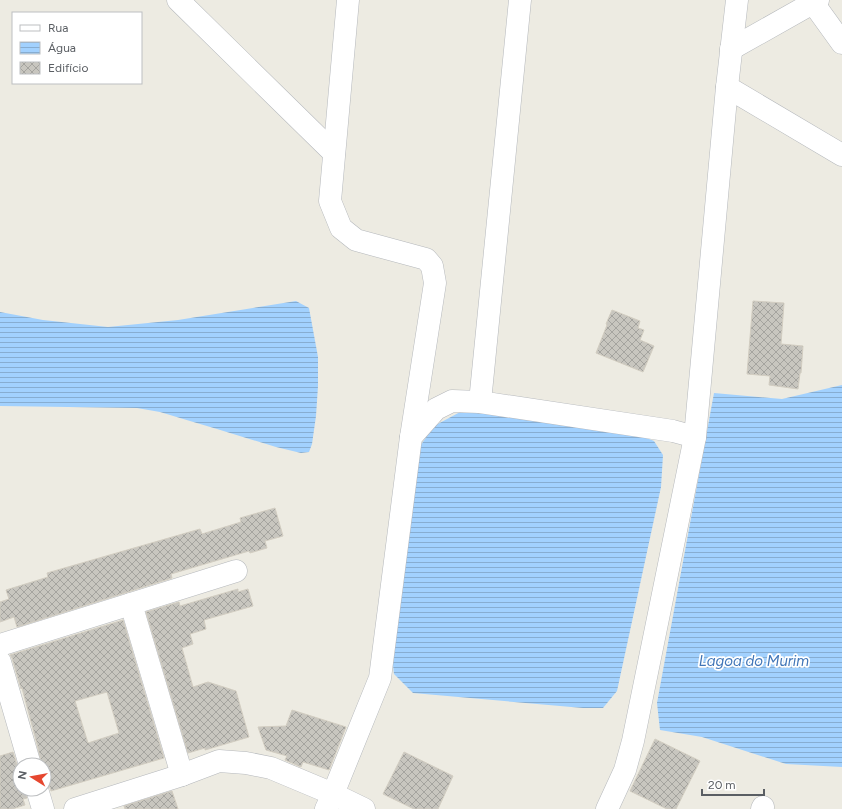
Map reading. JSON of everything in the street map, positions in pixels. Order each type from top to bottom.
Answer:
[{"type":"street","points":[[178,0],[334,153]]},
{"type":"street","points":[[330,802],[380,678],[411,437],[435,282],[432,266],[426,258],[356,240],[341,228],[330,201],[348,0]]},
{"type":"street","points":[[480,402],[520,0]]},
{"type":"street","points":[[608,809],[625,770],[633,741],[695,437],[727,87],[737,0]]},
{"type":"street","points":[[731,49],[814,1],[842,43]]},
{"type":"street","points":[[727,87],[842,155]]},
{"type":"street","points":[[411,437],[436,409],[452,401],[480,402],[673,431],[695,437]]},
{"type":"street","points":[[0,645],[236,571]]},
{"type":"street","points":[[131,604],[182,775]]},
{"type":"street","points":[[0,662],[28,757]]},
{"type":"street","points":[[75,809],[182,775],[219,761],[246,763],[271,768],[330,802],[364,809]]},
{"type":"street","points":[[39,797],[43,809]]},
{"type":"water","points":[[296,301],[309,308],[318,357],[316,416],[312,444],[309,452],[301,453],[276,447],[160,412],[137,408],[0,406],[0,312],[43,320],[108,327],[178,320]]},
{"type":"water","name":"Lagoa do Murim","points":[[842,385],[842,767],[786,764],[702,737],[660,730],[657,703],[714,393],[782,399]]},
{"type":"water","points":[[462,411],[627,430],[654,441],[663,455],[661,487],[617,691],[603,708],[583,708],[413,693],[394,674],[391,648],[418,449],[434,426]]},
{"type":"building","points":[[753,301],[784,303],[781,344],[803,346],[798,389],[769,385],[770,376],[747,374]]},
{"type":"building","points":[[612,310],[640,321],[638,328],[644,330],[640,340],[654,346],[643,372],[596,353]]},
{"type":"building","points":[[275,508],[283,536],[265,541],[267,548],[250,553],[249,551],[171,574],[172,578],[17,627],[14,617],[0,622],[0,602],[9,599],[6,590],[48,577],[47,573],[200,529],[202,534],[241,522],[240,518]]},
{"type":"building","points":[[238,589],[238,592],[248,589],[253,606],[204,620],[206,629],[190,634],[193,644],[182,648],[193,687],[208,682],[236,691],[249,737],[205,750],[205,748],[188,753],[146,612],[179,602],[180,606]]},
{"type":"building","points":[[123,620],[164,758],[52,791],[52,757],[40,757],[22,688],[21,689],[10,655]],"holes":[[[107,692],[119,733],[88,743],[75,701]]]},
{"type":"building","points":[[292,710],[346,727],[329,770],[303,762],[301,767],[285,760],[287,756],[266,750],[258,727],[286,726]]},
{"type":"building","points":[[655,739],[700,761],[676,809],[667,809],[630,791]]},
{"type":"building","points":[[13,752],[15,757],[12,757],[12,797],[27,797],[23,799],[25,805],[12,809],[0,809],[0,756]]},
{"type":"building","points":[[404,752],[453,776],[438,809],[414,809],[383,794]]},
{"type":"building","points":[[172,791],[178,809],[125,809],[124,806]]}]
